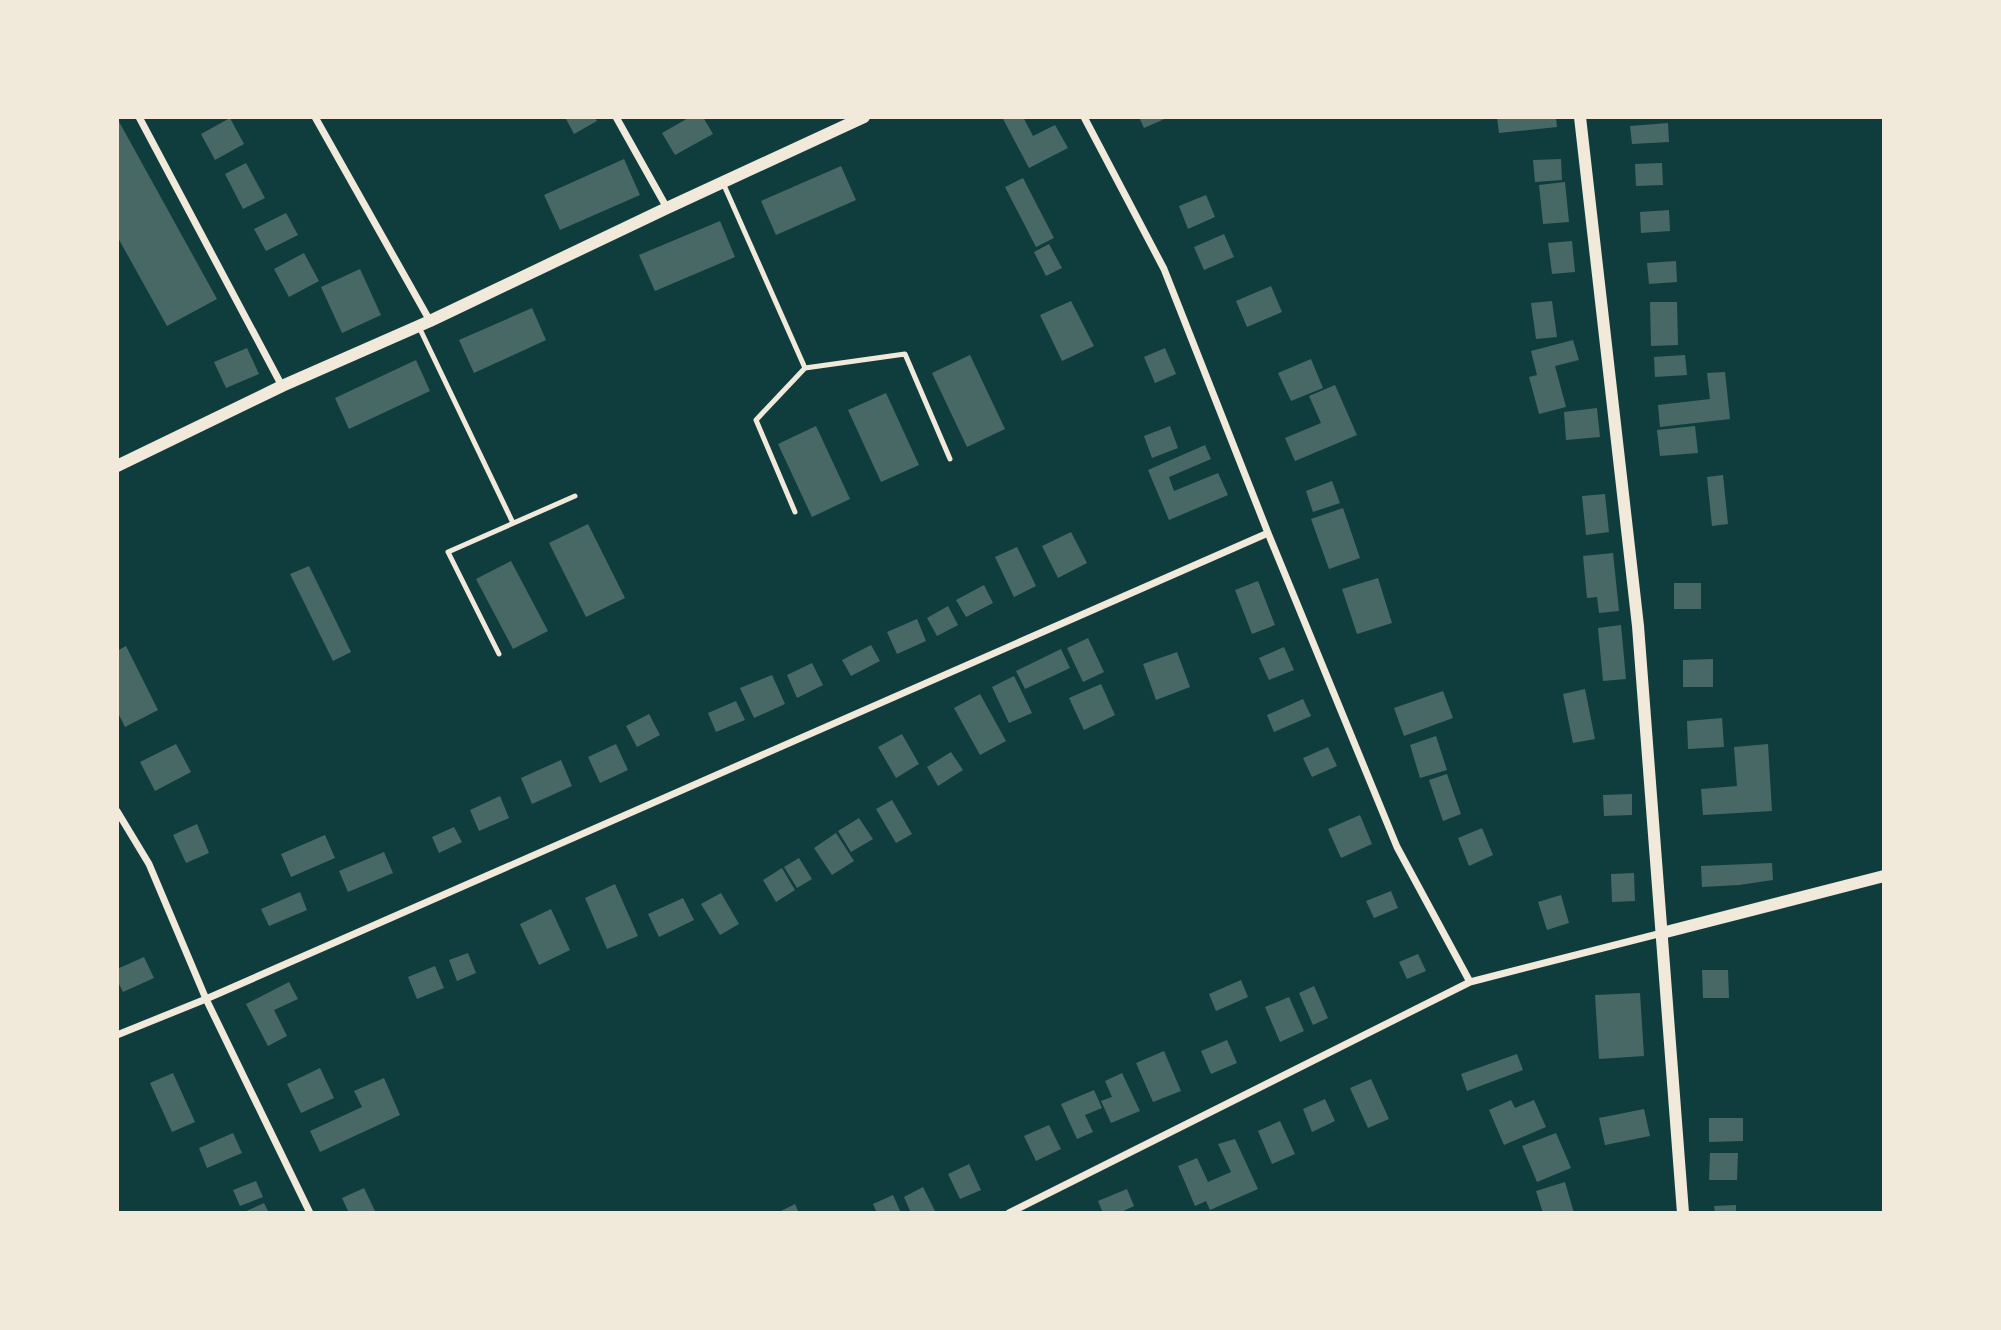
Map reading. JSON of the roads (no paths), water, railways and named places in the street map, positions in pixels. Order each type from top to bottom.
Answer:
[{"type":"street","points":[[139,117],[282,386]]},
{"type":"street","points":[[315,117],[424,324]]},
{"type":"street","points":[[616,117],[667,208]]},
{"type":"street","points":[[117,466],[282,386],[424,324],[864,117]]},
{"type":"street","points":[[1083,117],[1164,269],[1268,533],[1397,847],[1470,982]]},
{"type":"street","points":[[1580,117],[1638,626],[1683,1213]]},
{"type":"street","points":[[117,1035],[206,999],[1268,533]]},
{"type":"street","points":[[117,811],[149,864],[206,999],[310,1213]]},
{"type":"street","points":[[1009,1213],[1470,982],[1884,876]]},
{"type":"lane","points":[[723,183],[805,368]]},
{"type":"lane","points":[[424,324],[513,523]]},
{"type":"lane","points":[[795,512],[756,420],[805,368],[905,354],[950,458]]},
{"type":"lane","points":[[499,654],[448,552],[575,496]]}]
